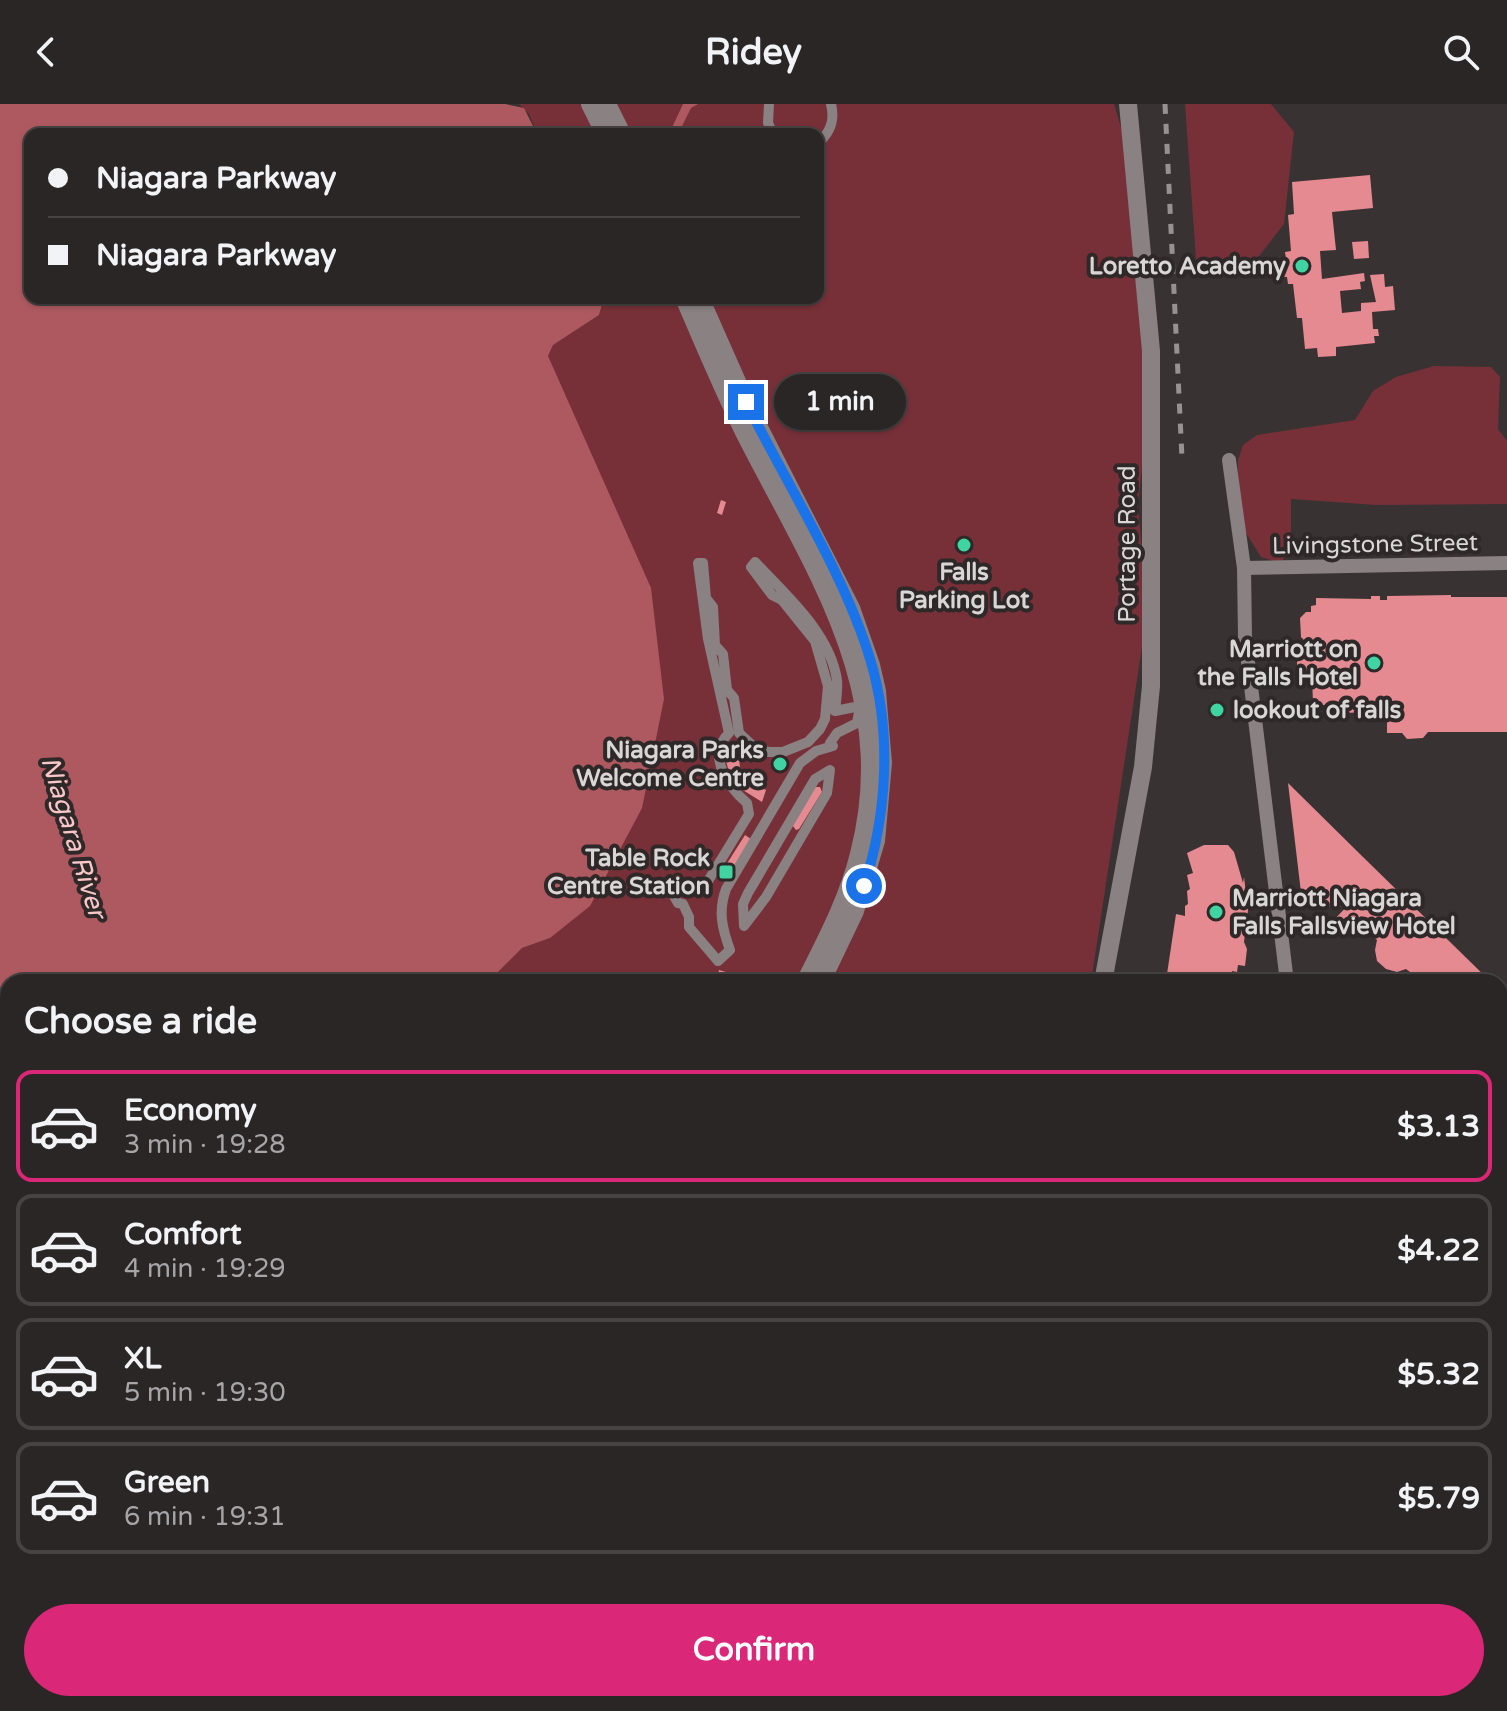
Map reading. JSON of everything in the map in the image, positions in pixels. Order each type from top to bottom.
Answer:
[{"type":"main road","points":[[590,104],[602,128]]},
{"type":"main road","points":[[607,104],[619,128]]},
{"type":"main road","name":"Portage Road","points":[[1104,974],[1143,767],[1151,686],[1151,351],[1128,104]]},
{"type":"main road","points":[[687,304],[737,417],[836,612],[850,647],[864,699],[870,768],[860,853],[842,905],[809,974]]},
{"type":"main road","points":[[703,304],[746,402],[851,608],[877,691],[883,763],[876,841],[855,911],[825,974]]},
{"type":"street","points":[[769,104],[770,128]]},
{"type":"street","points":[[824,138],[832,124],[831,104]]},
{"type":"street","points":[[1229,460],[1244,568],[1245,637],[1286,974]]},
{"type":"street","points":[[755,562],[785,593],[824,643],[837,679],[835,711],[860,706],[859,717],[857,723],[837,733],[830,743],[833,746],[816,751],[800,763],[748,850],[720,906],[730,950],[718,961],[689,927],[687,910],[673,894],[708,881],[749,814],[747,803],[730,786],[720,762],[721,742],[729,733],[708,639],[698,563],[703,563],[706,598],[713,607],[715,645],[723,654],[727,690],[734,698],[739,733],[743,739],[761,751],[790,751],[813,738],[825,719],[828,686],[815,641],[782,600],[772,595],[751,567],[755,562]]},
{"type":"street","name":"Livingstone Street","points":[[1244,568],[1507,563]]},
{"type":"street","points":[[830,770],[827,793],[766,897],[744,926],[742,911],[748,893],[815,779],[830,770]]},
{"type":"shaded area","points":[[519,104],[1114,104],[1134,170],[1149,395],[1138,507],[1143,562],[1142,647],[1092,974],[496,974],[522,948],[550,938],[554,372],[548,356],[553,345],[599,315],[602,304],[824,304],[824,128],[535,128],[529,114]]},
{"type":"shaded area","points":[[1185,104],[1271,104],[1294,132],[1284,224],[1245,274],[1197,273]]},
{"type":"shaded area","points":[[1434,366],[1491,367],[1500,377],[1498,429],[1507,441],[1507,504],[1377,505],[1291,499],[1291,550],[1280,563],[1261,557],[1238,520],[1238,460],[1243,445],[1257,435],[1355,420],[1373,391],[1396,377]]},
{"type":"water","name":"Niagara River","points":[[0,104],[505,104],[524,108],[534,128],[24,128],[24,304],[602,304],[599,315],[553,345],[548,356],[651,588],[664,699],[642,808],[590,906],[550,938],[522,948],[496,974],[0,974]]},
{"type":"water","points":[[683,104],[698,104],[691,108],[681,128],[672,128]]},
{"type":"building","name":"Loretto Academy","points":[[1370,175],[1373,208],[1332,212],[1336,250],[1320,251],[1322,279],[1364,273],[1365,281],[1360,282],[1361,289],[1340,291],[1342,313],[1361,311],[1361,303],[1376,302],[1370,275],[1384,274],[1385,287],[1393,286],[1395,310],[1372,312],[1373,329],[1378,329],[1379,336],[1374,336],[1375,343],[1336,347],[1336,356],[1318,357],[1317,348],[1305,349],[1302,318],[1297,318],[1293,284],[1288,284],[1287,277],[1283,277],[1282,259],[1286,259],[1285,252],[1291,251],[1288,215],[1294,214],[1292,182]]},
{"type":"building","points":[[1368,241],[1369,258],[1354,259],[1352,242]]},
{"type":"building","points":[[721,500],[726,502],[722,515],[717,513]]},
{"type":"building","name":"Marriott on the Falls Hotel","points":[[1371,596],[1380,596],[1380,600],[1387,600],[1387,596],[1507,597],[1507,732],[1428,732],[1423,738],[1407,739],[1402,733],[1387,733],[1387,714],[1342,713],[1342,705],[1313,705],[1312,674],[1297,674],[1297,653],[1312,653],[1312,642],[1306,642],[1301,637],[1300,618],[1311,612],[1316,598],[1371,599]]},
{"type":"building","points":[[726,745],[738,747],[740,768],[747,779],[766,790],[762,802],[738,787],[729,772]]},
{"type":"building","points":[[1288,783],[1483,974],[1409,974],[1406,969],[1397,972],[1386,969],[1377,961],[1377,940],[1363,926],[1367,921],[1361,916],[1345,934],[1332,922],[1349,904],[1347,902],[1341,907],[1305,905],[1302,901]]},
{"type":"building","points":[[815,787],[820,787],[822,792],[796,830],[792,825]]},
{"type":"building","points":[[745,835],[751,839],[728,878],[724,878],[721,873]]},
{"type":"building","name":"Marriott Niagara Falls Fallsview Hotel","points":[[1204,845],[1228,845],[1234,852],[1243,883],[1244,877],[1248,910],[1245,966],[1238,965],[1237,972],[1167,974],[1176,914],[1185,916],[1185,906],[1188,904],[1187,891],[1190,889],[1187,875],[1193,873],[1187,853]]},
{"type":"railway","points":[[1165,104],[1182,458]]},
{"type":"place","name":"Loretto Academy","points":[[1302,266]]},
{"type":"place","name":"Falls Parking Lot","points":[[964,545]]},
{"type":"place","name":"Marriott on the Falls Hotel","points":[[1374,663]]},
{"type":"place","name":"lookout of falls","points":[[1217,710]]},
{"type":"place","name":"Niagara Parks Welcome Centre","points":[[780,764]]},
{"type":"place","name":"Table Rock Centre Station","points":[[726,872]]},
{"type":"place","name":"Marriott Niagara Falls Fallsview Hotel","points":[[1216,912]]},
{"type":"route","points":[[746,402],[851,608],[871,665],[881,719],[883,785],[881,815],[864,886]]}]
